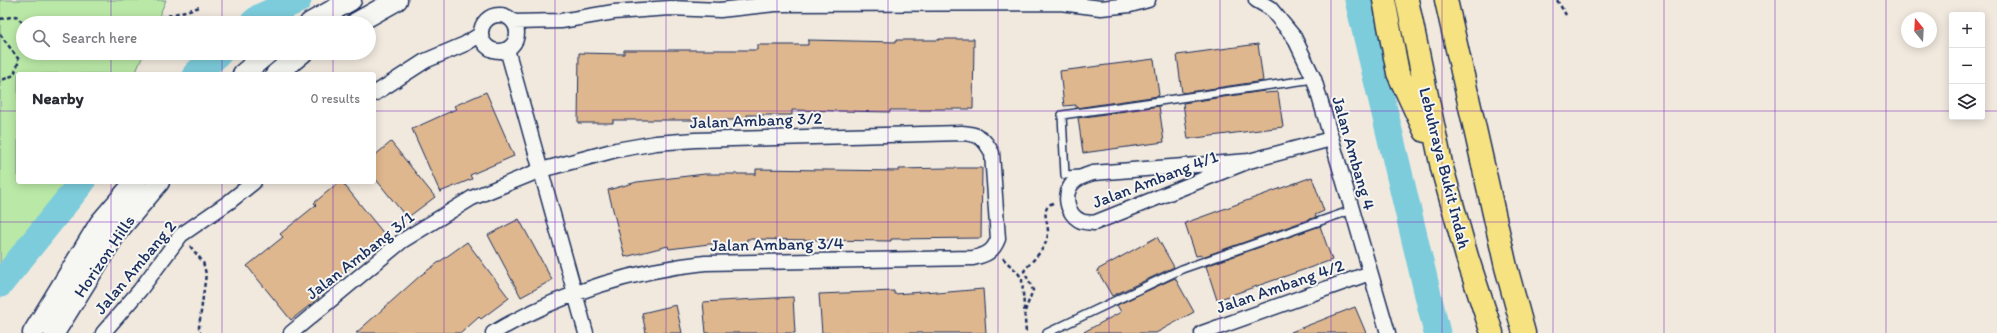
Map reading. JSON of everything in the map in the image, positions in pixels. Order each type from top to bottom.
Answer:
[{"type":"highway","points":[[1384,0],[1398,73],[1442,168]]},
{"type":"highway","name":"Lebuhraya Bukit Indah","points":[[1407,0],[1442,168],[1467,257],[1492,333]]},
{"type":"highway","name":"Lebuhraya Bukit Indah","points":[[1446,0],[1506,267],[1524,333]]},
{"type":"street","points":[[322,16],[351,0]]},
{"type":"street","points":[[368,16],[397,0]]},
{"type":"street","points":[[513,22],[561,21],[614,12],[670,8],[720,10],[775,4],[1060,3],[1101,8],[1130,5],[1148,0]]},
{"type":"street","name":"Jalan Ambang 4","points":[[1256,0],[1270,8],[1294,38],[1314,79],[1388,333]]},
{"type":"street","points":[[504,15],[513,22],[517,32],[517,37],[515,42],[507,49],[495,51],[489,49],[482,40],[481,34],[484,23],[493,16],[504,15]]},
{"type":"street","points":[[376,93],[425,61],[465,44],[481,34]]},
{"type":"street","points":[[507,49],[541,170],[573,294],[586,333]]},
{"type":"street","points":[[245,72],[260,60]]},
{"type":"street","points":[[278,72],[293,60]]},
{"type":"street","name":"Jalan Ambang 3/2","points":[[541,170],[616,150],[679,141],[962,133],[976,134],[986,142],[992,153],[998,239],[991,251]]},
{"type":"street","name":"Jalan Ambang 4/1","points":[[1249,161],[1093,173],[1075,181],[1068,191],[1067,203],[1072,215],[1082,222],[1094,223],[1249,161],[1331,139]]},
{"type":"street","name":"Jalan Ambang 3/1","points":[[291,333],[402,241],[472,198],[541,170]]},
{"type":"street","name":"Horizon Hills","points":[[34,333],[100,224],[133,184]]},
{"type":"street","name":"Horizon Hills","points":[[54,333],[116,233],[157,184]]},
{"type":"street","name":"Jalan Ambang 2","points":[[103,333],[140,290],[181,235],[229,202],[252,184]]},
{"type":"street","name":"Jalan Ambang 3/4","points":[[493,333],[528,313],[573,294],[631,275],[669,266],[705,263],[972,258],[991,251]]},
{"type":"street","name":"Jalan Ambang 4/2","points":[[1202,333],[1370,273]]},
{"type":"lane","points":[[1093,173],[1065,175],[1062,115],[1314,79]]},
{"type":"lane","points":[[1047,333],[1182,269],[1352,210]]},
{"type":"path","points":[[1557,0],[1566,15]]},
{"type":"path","points":[[167,16],[200,7]]},
{"type":"path","points":[[0,19],[16,16]]},
{"type":"path","points":[[0,34],[16,56]]},
{"type":"path","points":[[0,81],[14,75],[19,60]]},
{"type":"path","points":[[1025,311],[1033,290],[1024,271],[1042,249],[1046,240],[1048,232],[1046,210],[1049,204],[1055,202],[1067,203]]},
{"type":"path","points":[[181,235],[203,262],[206,274],[199,327],[200,333]]},
{"type":"path","points":[[991,251],[1020,275],[1025,311],[1026,333]]},
{"type":"green space","points":[[0,0],[166,0],[159,16],[16,16],[16,60],[141,60],[136,72],[16,72],[16,184],[80,184],[0,284]]},
{"type":"building","points":[[974,39],[973,109],[890,110],[890,112],[792,110],[792,115],[747,115],[747,120],[613,120],[613,123],[578,123],[579,53],[624,54],[624,50],[757,50],[757,45],[808,45],[808,40],[896,42],[896,40]]},
{"type":"building","points":[[1258,44],[1263,81],[1182,93],[1177,55]]},
{"type":"building","points":[[1154,59],[1158,96],[1076,108],[1076,105],[1064,106],[1060,71]]},
{"type":"building","points":[[1264,91],[1265,93],[1278,92],[1283,127],[1188,139],[1183,103]]},
{"type":"building","points":[[486,92],[514,156],[470,175],[472,179],[440,192],[412,129],[456,109],[454,106]]},
{"type":"building","points":[[1159,106],[1164,142],[1083,153],[1078,118]]},
{"type":"building","points":[[391,142],[435,197],[407,218],[376,179],[376,154]]},
{"type":"building","points":[[982,168],[981,238],[891,239],[891,241],[747,239],[747,244],[709,244],[669,249],[668,246],[625,257],[608,190],[637,182],[705,174],[756,174],[756,169],[899,171],[899,169]]},
{"type":"building","points":[[1312,177],[1324,211],[1315,215],[1316,217],[1202,257],[1202,255],[1196,256],[1185,223]]},
{"type":"building","points":[[337,184],[344,184],[385,235],[349,264],[351,267],[316,295],[319,298],[291,320],[247,266],[283,237],[280,234],[316,205],[314,203]]},
{"type":"building","points":[[519,219],[552,280],[521,297],[488,235]]},
{"type":"building","points":[[1320,226],[1332,260],[1217,300],[1206,266]]},
{"type":"building","points":[[1157,237],[1174,267],[1112,296],[1097,270]]},
{"type":"building","points":[[467,242],[509,298],[481,319],[479,317],[461,333],[356,333],[421,275]]},
{"type":"building","points":[[1175,278],[1194,312],[1156,333],[1082,333],[1121,312],[1117,305]]},
{"type":"building","points":[[983,289],[986,333],[822,333],[819,294],[894,291],[894,294],[937,291],[937,293]]},
{"type":"building","points":[[793,297],[795,333],[706,333],[703,302]]},
{"type":"building","points":[[676,305],[682,333],[646,333],[642,313]]},
{"type":"building","points":[[1355,307],[1366,333],[1291,333],[1291,332]]},
{"type":"waterway","points":[[262,16],[298,0]]},
{"type":"waterway","points":[[1358,0],[1437,333]]},
{"type":"waterway","points":[[198,72],[211,60]]},
{"type":"waterway","points":[[0,284],[80,184]]}]
